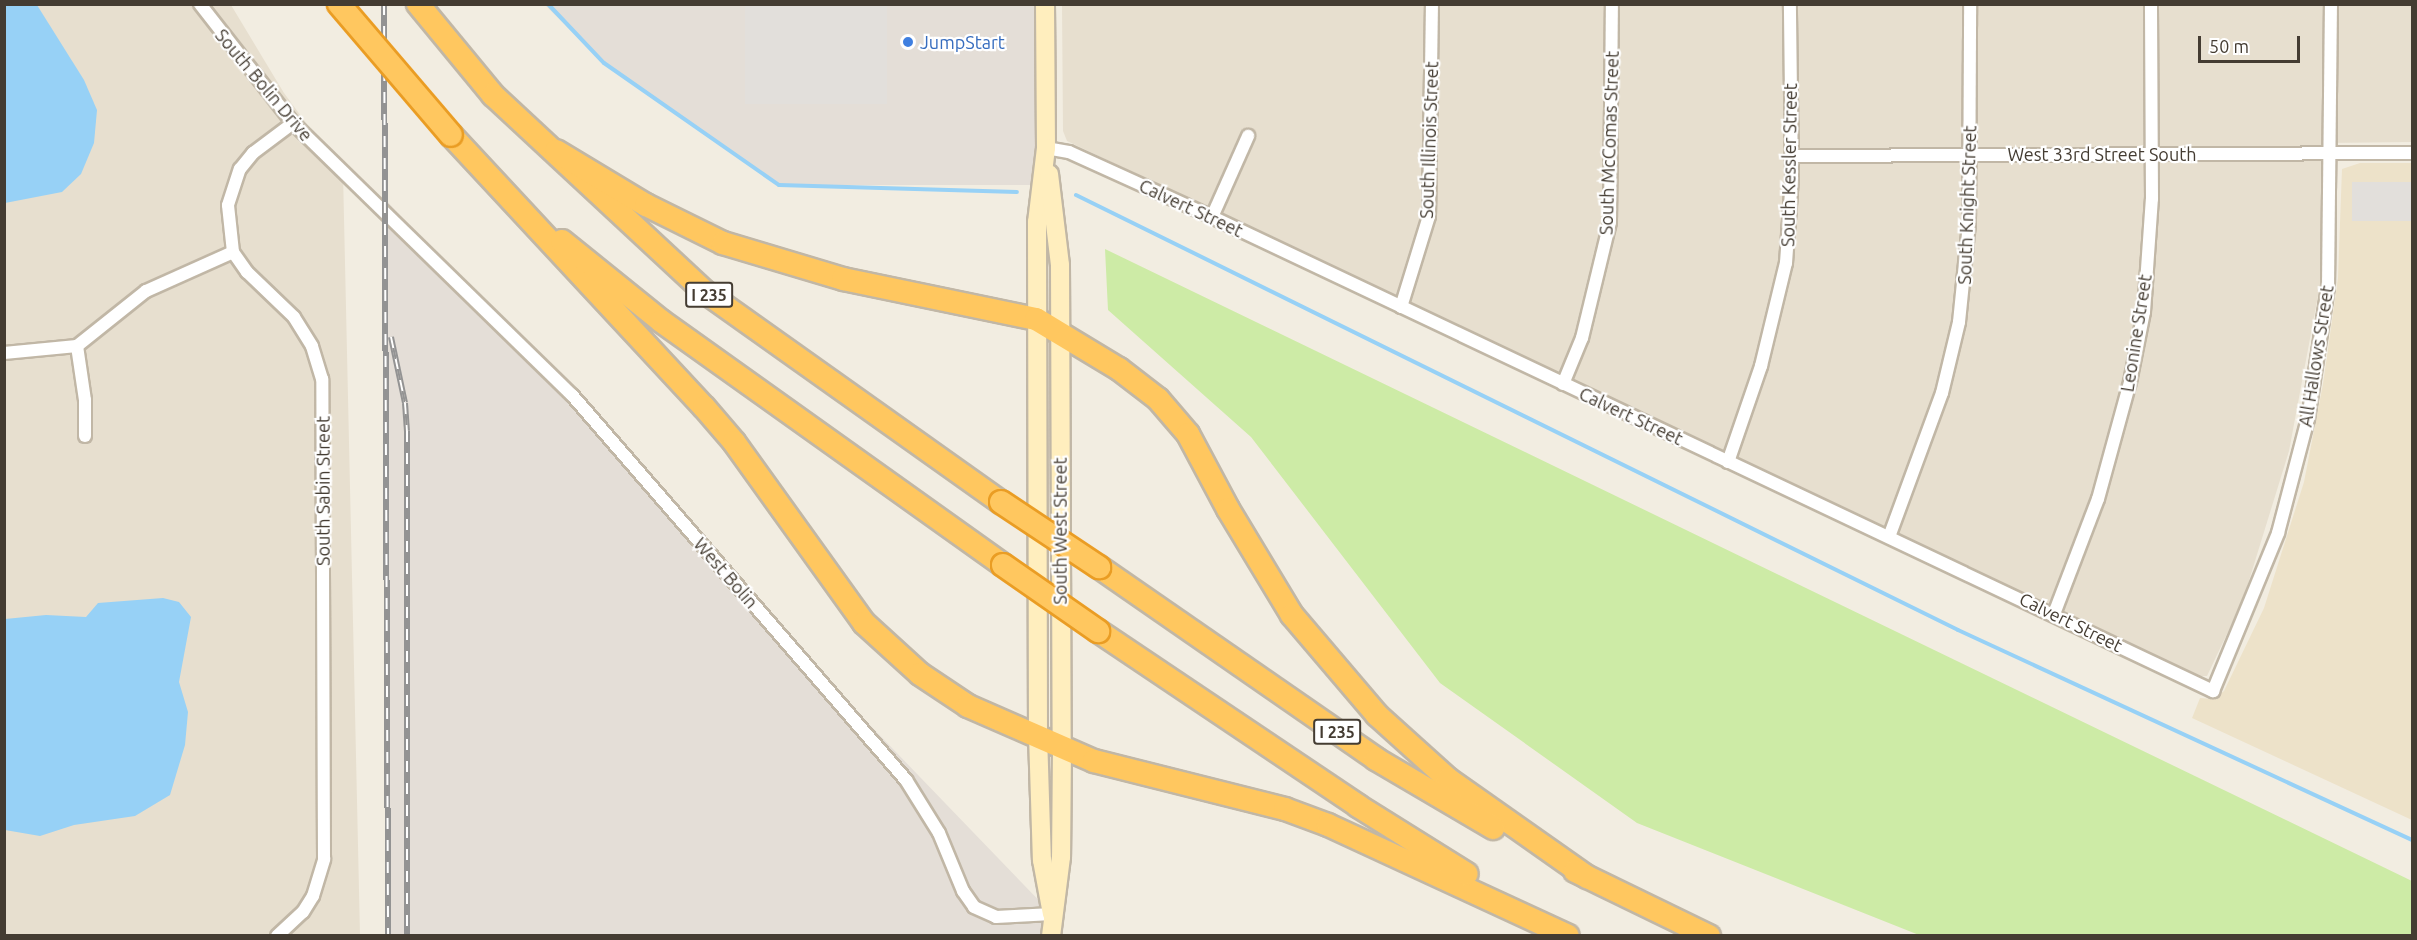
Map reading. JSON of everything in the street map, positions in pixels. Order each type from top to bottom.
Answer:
[{"type":"highway","name":"I 235","points":[[339,4],[451,135],[512,200],[661,321],[1003,565],[1358,806],[1479,881],[1583,936]]},
{"type":"highway","name":"I 235","points":[[418,4],[451,48],[493,95],[556,151],[705,292],[1000,502],[1099,567],[1376,759],[1468,815],[1587,878],[1709,936]]},
{"type":"highway","points":[[556,151],[693,230],[760,257],[853,281],[1036,319],[1140,385],[1188,434],[1228,509],[1292,615],[1377,715],[1448,779],[1587,878]]},
{"type":"highway","points":[[512,200],[734,442],[864,623],[920,674],[968,706],[1094,761],[1285,809],[1328,825],[1568,936]]},
{"type":"street","name":"South Bolin Drive","points":[[200,4],[293,123],[385,210]]},
{"type":"street","name":"South West Street","points":[[1045,4],[1046,148],[1060,265],[1061,857],[1051,936]]},
{"type":"street","name":"South Illinois Street","points":[[1401,307],[1421,251],[1430,208],[1432,4]]},
{"type":"street","name":"South McComas Street","points":[[1563,384],[1582,338],[1610,222],[1612,4]]},
{"type":"street","name":"South Kessler Street","points":[[1728,462],[1779,302],[1790,232],[1790,4]]},
{"type":"street","name":"South Knight Street","points":[[1889,537],[1955,348],[1968,266],[1971,155],[1970,4]]},
{"type":"street","name":"Leonine Street","points":[[2054,614],[2098,499],[2134,364],[2145,302],[2152,154],[2151,4]]},
{"type":"street","name":"All Hallows Street","points":[[2213,691],[2278,533],[2307,425],[2328,287],[2331,4]]},
{"type":"street","points":[[4,353],[77,346],[137,296],[233,252],[228,205],[234,179],[253,153],[293,123]]},
{"type":"street","points":[[1212,217],[1248,136]]},
{"type":"street","name":"South West Street","points":[[1046,148],[1037,222],[1038,735],[1042,860],[1052,914]]},
{"type":"street","name":"Calvert Street","points":[[1046,148],[1069,152],[1212,217],[2213,691]]},
{"type":"street","name":"West 33rd Street South","points":[[1791,156],[2412,153]]},
{"type":"street","name":"West Bolin","points":[[385,210],[572,394],[906,780],[939,833],[963,891],[975,907],[996,917],[1052,914]]},
{"type":"street","name":"South Sabin Street","points":[[233,252],[247,272],[294,317],[312,346],[322,379],[324,859],[313,896],[303,912],[277,936]]},
{"type":"street","points":[[77,346],[85,400],[85,436]]},
{"type":"shaded area","points":[[5,5],[231,5],[284,93],[343,173],[360,935],[5,936]]},
{"type":"shaded area","points":[[545,5],[1046,5],[1051,185],[779,185],[604,63]]},
{"type":"shaded area","points":[[745,5],[887,5],[887,104],[745,104]]},
{"type":"shaded area","points":[[1062,5],[2412,5],[2412,142],[2323,143],[2320,285],[2289,451],[2243,600],[2207,676],[2199,676],[1067,141],[1063,131]]},
{"type":"shaded area","points":[[2360,163],[2412,163],[2412,820],[2192,718],[2200,698],[2213,699],[2224,691],[2264,608],[2304,482],[2323,384],[2338,278],[2342,169]]},
{"type":"shaded area","points":[[2352,182],[2412,182],[2412,221],[2352,221]]},
{"type":"shaded area","points":[[385,199],[759,610],[1052,914],[1052,935],[388,935]]},
{"type":"green space","points":[[1105,249],[2412,881],[2412,935],[1919,935],[1637,823],[1440,683],[1251,437],[1108,310]]},
{"type":"water","points":[[5,4],[37,5],[84,80],[97,110],[94,143],[81,174],[62,192],[5,203]]},
{"type":"water","points":[[163,598],[179,602],[191,617],[179,682],[188,712],[185,745],[170,795],[135,816],[74,825],[40,836],[5,830],[5,619],[46,615],[86,617],[98,603]]},
{"type":"waterway","points":[[548,4],[604,63],[779,185],[1017,192]]},
{"type":"waterway","points":[[1076,195],[1958,630],[2412,840]]},
{"type":"railway","points":[[384,4],[388,936]]},
{"type":"railway","points":[[391,337],[405,403],[407,431],[407,936]]},
{"type":"place","name":"JumpStart","points":[[908,42]]}]
